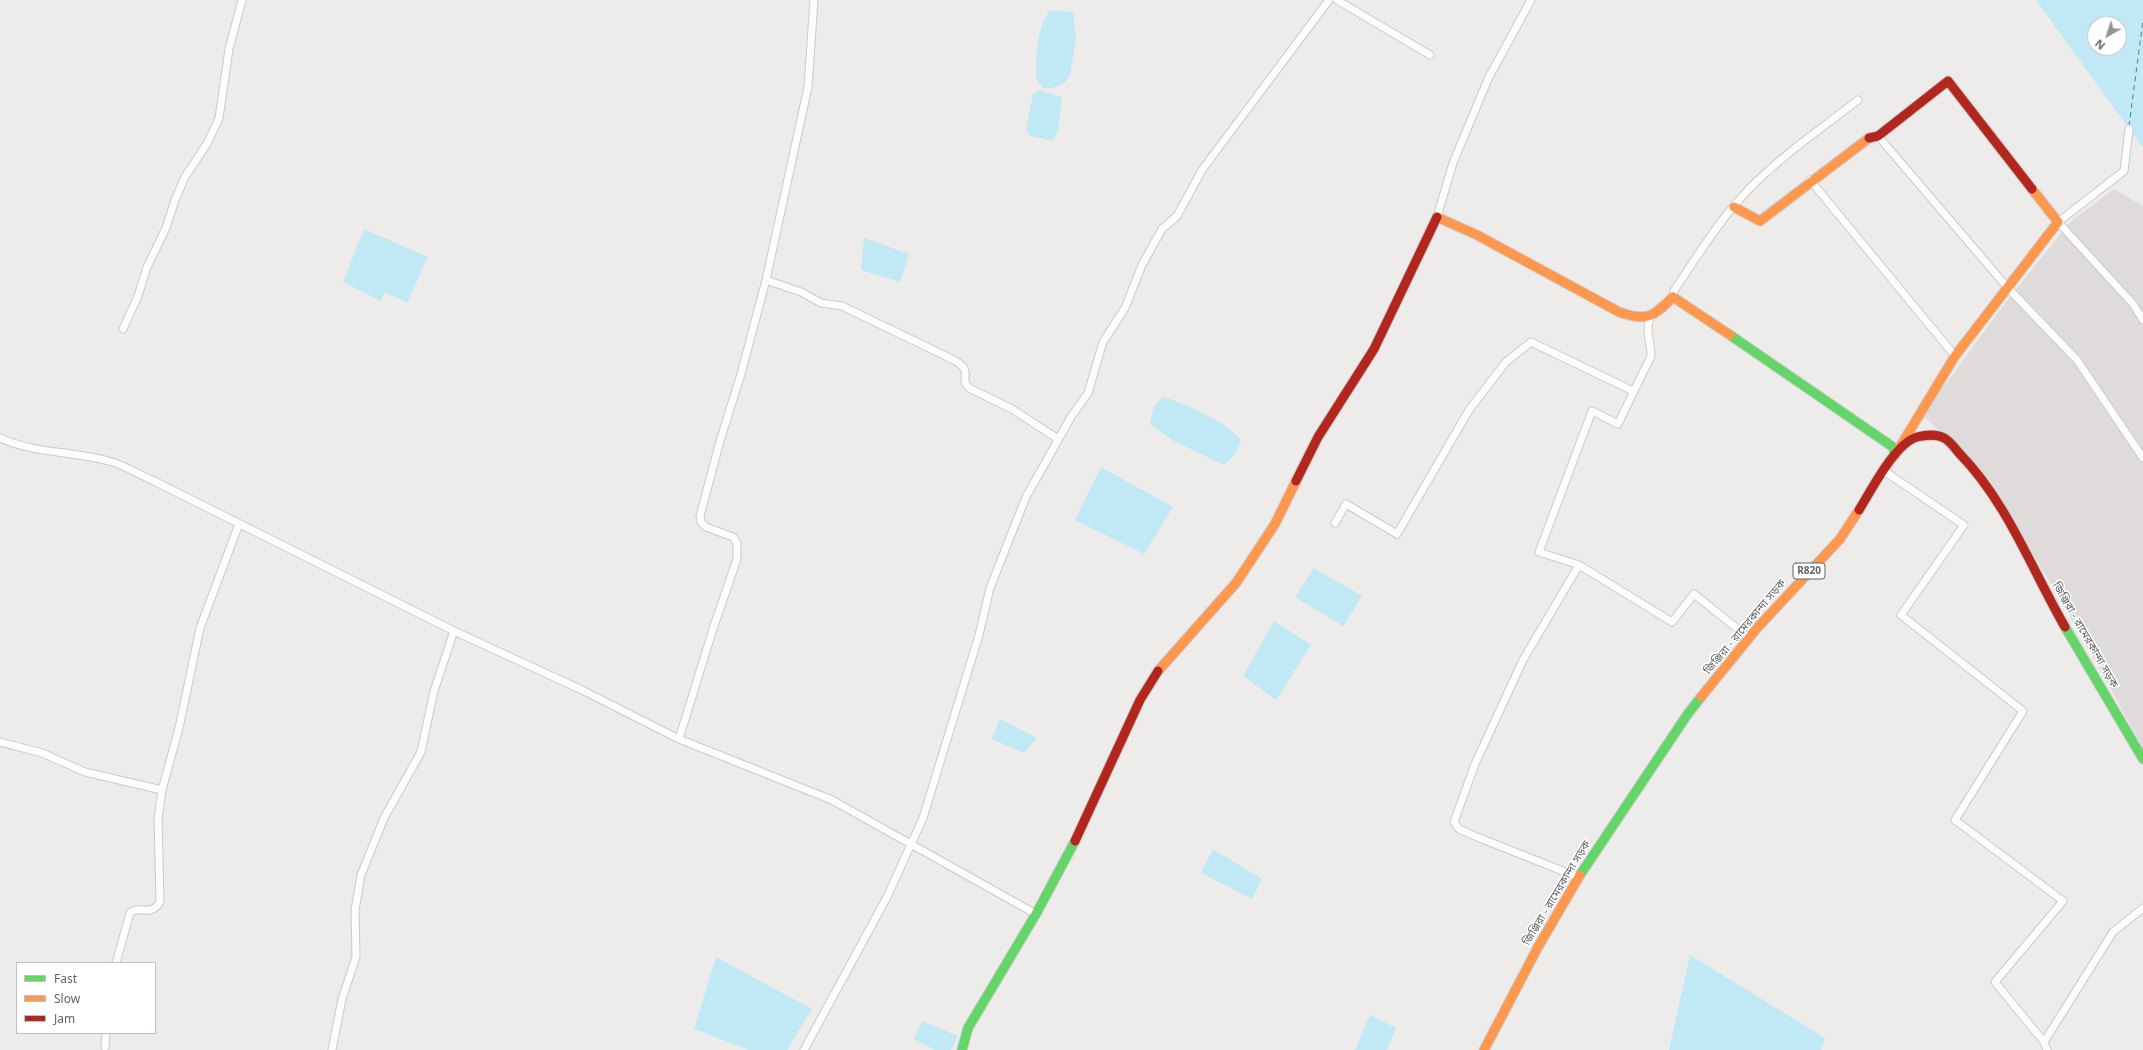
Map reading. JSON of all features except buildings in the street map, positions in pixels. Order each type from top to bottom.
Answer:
[{"type":"street","points":[[123,329],[138,296],[147,267],[166,228],[175,200],[186,177],[208,142],[219,118],[229,49],[242,0]]},
{"type":"street","points":[[679,738],[713,629],[737,559],[737,543],[733,537],[706,527],[701,522],[700,516],[720,441],[741,374],[766,280],[808,87],[814,0]]},
{"type":"street","points":[[804,1050],[847,974],[887,897],[923,818],[977,642],[990,588],[1026,497],[1058,439],[1088,393],[1103,342],[1125,308],[1142,265],[1162,230],[1177,216],[1202,170],[1329,0]]},
{"type":"street","points":[[1337,0],[1430,55]]},
{"type":"street","points":[[962,1050],[968,1028],[1036,914],[1085,824],[1153,678],[1189,634],[1236,583],[1275,524],[1318,437],[1374,349],[1437,217],[1453,163],[1488,79],[1531,0]]},
{"type":"street","points":[[1734,208],[1760,221],[1810,180],[1866,140],[1878,136],[1948,80],[2058,222],[2132,304],[2143,320]]},
{"type":"street","points":[[1749,638],[1694,594],[1672,622],[1579,565],[1539,552],[1592,411],[1618,424],[1651,356],[1651,346],[1647,334],[1650,318],[1673,297],[1674,291],[1713,233],[1751,187],[1789,152],[1858,100]]},
{"type":"street","points":[[1895,455],[1955,356],[2058,222],[2124,171],[2129,129]]},
{"type":"street","points":[[1878,136],[2007,287],[2077,360],[2143,458]]},
{"type":"street","points":[[1810,180],[1955,356]]},
{"type":"street","points":[[1437,217],[1477,235],[1619,312],[1638,319],[1650,318]]},
{"type":"street","points":[[766,280],[801,292],[821,303],[842,306],[964,365],[965,382],[969,388],[1012,408],[1058,439]]},
{"type":"street","points":[[1673,297],[1804,384],[1893,447],[1895,455]]},
{"type":"street","points":[[1335,523],[1346,504],[1397,534],[1469,410],[1506,362],[1531,342],[1633,391]]},
{"type":"street","name":"জিঞ্জিরা - রামেরকান্দা সড়ক","points":[[1484,1050],[1538,947],[1578,877],[1687,715],[1749,638],[1840,539],[1895,455],[1909,441],[1917,437],[1935,435],[1945,438],[1970,464],[2018,535],[2053,606],[2143,759]]},
{"type":"street","points":[[0,438],[35,450],[112,462],[454,631],[582,690],[679,738],[832,800],[1036,914]]},
{"type":"street","points":[[1884,471],[1964,525],[1900,615],[2023,712],[1955,820],[2063,901],[1995,982],[2044,1042],[2047,1050]]},
{"type":"street","points":[[116,962],[130,913],[138,910],[150,911],[160,902],[158,819],[162,790],[179,728],[200,628],[239,524]]},
{"type":"street","points":[[1578,877],[1476,837],[1459,829],[1454,822],[1476,764],[1523,660],[1579,565]]},
{"type":"street","points":[[332,1050],[342,999],[356,957],[355,910],[361,875],[384,818],[421,752],[434,692],[454,631]]},
{"type":"street","points":[[0,742],[42,753],[85,772],[162,790]]},
{"type":"street","points":[[2044,1042],[2113,932],[2143,908]]},
{"type":"street","points":[[106,1034],[106,1047]]},
{"type":"shaded area","points":[[2114,189],[2143,206],[2143,748],[2081,635],[1989,479],[1923,415],[2005,303],[2071,221]]},
{"type":"water","points":[[2036,0],[2143,0],[2143,148]]},
{"type":"water","points":[[1050,10],[1073,12],[1076,39],[1070,76],[1062,85],[1052,88],[1043,88],[1036,79],[1037,52],[1039,35],[1045,18]]},
{"type":"water","points":[[1039,90],[1062,97],[1058,132],[1053,141],[1030,136],[1026,129],[1033,94]]},
{"type":"water","points":[[364,229],[428,257],[407,303],[385,292],[381,301],[343,282]]},
{"type":"water","points":[[864,238],[909,254],[900,282],[861,270]]},
{"type":"water","points":[[1163,397],[1194,408],[1216,420],[1235,433],[1241,440],[1236,453],[1224,465],[1174,441],[1150,424],[1154,406]]},
{"type":"water","points":[[1101,467],[1173,507],[1144,554],[1075,520]]},
{"type":"water","points":[[1314,568],[1362,596],[1343,626],[1295,597]]},
{"type":"water","points":[[1274,621],[1311,645],[1276,700],[1243,676]]},
{"type":"water","points":[[1000,719],[1037,738],[1024,753],[992,739]]},
{"type":"water","points":[[1213,849],[1262,879],[1252,899],[1201,873]]},
{"type":"water","points":[[1690,955],[1825,1038],[1821,1050],[1669,1050]]},
{"type":"water","points":[[716,957],[812,1009],[787,1050],[749,1050],[694,1029]]},
{"type":"water","points":[[1370,1015],[1396,1028],[1387,1050],[1355,1050]]},
{"type":"water","points":[[922,1021],[958,1036],[951,1050],[935,1050],[914,1039]]},
{"type":"ferry route","points":[[2129,126],[2143,20]]},
{"type":"traffic: fast","points":[[1730,335],[1893,447],[1895,455]]},
{"type":"traffic: fast","points":[[2065,627],[2143,759]]},
{"type":"traffic: fast","points":[[1580,875],[1687,715],[1701,697]]},
{"type":"traffic: fast","points":[[962,1050],[968,1028],[1036,914],[1075,841]]},
{"type":"traffic: slow","points":[[1734,207],[1760,221],[1869,138]]},
{"type":"traffic: slow","points":[[1895,455],[1955,356],[2058,222],[2032,189]]},
{"type":"traffic: slow","points":[[1437,217],[1477,235],[1619,312],[1636,317],[1649,316],[1655,313],[1673,297],[1730,335]]},
{"type":"traffic: slow","points":[[1158,671],[1236,583],[1275,524],[1296,481]]},
{"type":"traffic: slow","points":[[1701,697],[1758,627],[1840,539],[1859,510]]},
{"type":"traffic: slow","points":[[1484,1050],[1538,947],[1580,875]]},
{"type":"traffic: jam","points":[[1869,138],[1878,136],[1948,81],[2032,189]]},
{"type":"traffic: jam","points":[[1296,481],[1318,437],[1374,349],[1437,217]]},
{"type":"traffic: jam","points":[[1859,510],[1884,469],[1900,448],[1917,437],[1934,435],[1944,438],[1976,472],[2005,514],[2065,627]]},
{"type":"traffic: jam","points":[[1075,841],[1140,700],[1158,671]]}]
